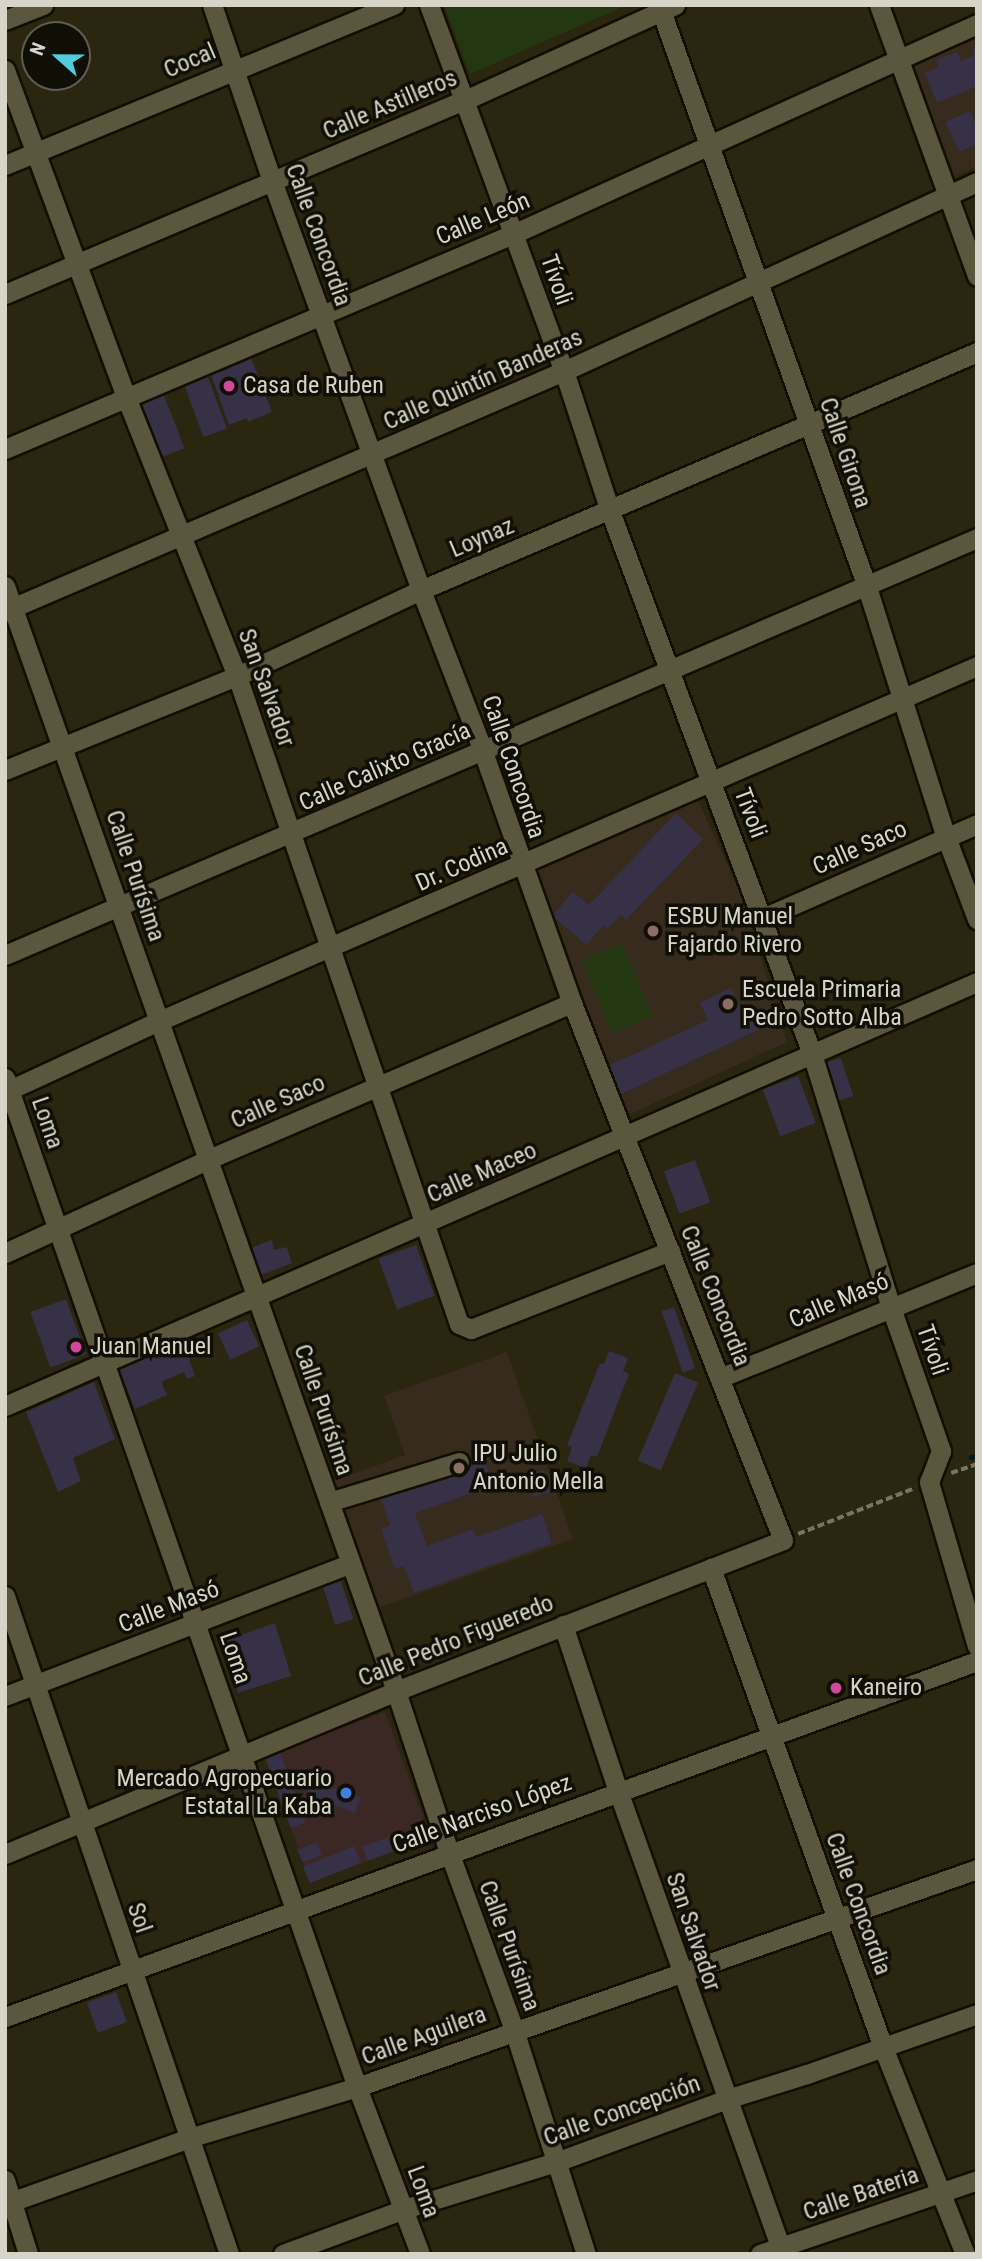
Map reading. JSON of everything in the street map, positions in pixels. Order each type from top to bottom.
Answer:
[{"type":"street","points":[[5,20],[43,5]]},
{"type":"street","name":"Calle Concordia","points":[[212,5],[272,181],[421,590],[483,751],[572,1003],[623,1136],[722,1377],[783,1540]]},
{"type":"street","name":"Cocal","points":[[5,164],[394,5]]},
{"type":"street","name":"Tívoli","points":[[429,5],[564,371],[610,511],[812,1054],[890,1306],[941,1451],[929,1482]]},
{"type":"street","points":[[879,5],[977,276]]},
{"type":"street","name":"Calle Astilleros","points":[[5,294],[463,102],[665,7]]},
{"type":"street","name":"Calle Girona","points":[[665,7],[709,145],[866,584],[946,837],[977,919]]},
{"type":"street","name":"Calle León","points":[[5,449],[513,234],[977,24]]},
{"type":"street","name":"San Salvador","points":[[5,70],[126,397],[237,676],[379,1084],[458,1324],[471,1329],[670,1251]]},
{"type":"street","name":"Calle Quintín Banderas","points":[[9,610],[564,371],[977,182]]},
{"type":"street","name":"Loynaz","points":[[5,770],[237,676],[421,590],[977,352]]},
{"type":"street","name":"Calle Calixto Gracía","points":[[5,955],[293,834],[977,538]]},
{"type":"street","name":"Calle Purísima","points":[[5,586],[9,610],[63,746],[349,1564],[396,1691],[449,1852],[513,2030],[586,2254]]},
{"type":"street","name":"Dr. Codina","points":[[7,1087],[331,949],[977,666]]},
{"type":"street","name":"Calle Saco","points":[[763,918],[977,824]]},
{"type":"street","name":"Calle Maceo","points":[[5,1406],[105,1360],[425,1225],[977,982]]},
{"type":"street","name":"Calle Saco","points":[[5,1253],[379,1084],[572,1003]]},
{"type":"street","name":"Loma","points":[[7,1087],[105,1360],[357,2087],[420,2254]]},
{"type":"street","name":"Calle Masó","points":[[722,1377],[890,1306],[977,1273]]},
{"type":"street","points":[[329,1502],[459,1462]]},
{"type":"street","points":[[929,1482],[977,1646]]},
{"type":"street","name":"Calle Pedro Figueredo","points":[[5,1854],[82,1825],[396,1691],[783,1540]]},
{"type":"street","name":"Calle Masó","points":[[5,1696],[349,1564]]},
{"type":"street","name":"Calle Concordia","points":[[711,1568],[883,2047],[965,2254]]},
{"type":"street","name":"Sol","points":[[5,1596],[229,2254]]},
{"type":"street","name":"San Salvador","points":[[563,1625],[618,1791],[782,2250]]},
{"type":"street","name":"Calle Narciso López","points":[[5,2017],[449,1852],[977,1661]]},
{"type":"street","name":"Calle Aguilera","points":[[9,2203],[189,2138],[357,2087],[977,1869]]},
{"type":"street","name":"Calle Concepción","points":[[283,2254],[404,2209],[556,2162],[727,2099],[977,2014]]},
{"type":"street","points":[[5,2180],[9,2203],[28,2254]]},
{"type":"street","name":"Calle Bateria","points":[[760,2254],[782,2250],[977,2180]]},
{"type":"path","points":[[783,1540],[929,1482]]},
{"type":"shaded area","points":[[977,35],[977,166],[952,178],[910,59]]},
{"type":"shaded area","name":"ESBU Manuel Fajardo Rivero","points":[[697,798],[742,896],[787,1042],[624,1117],[531,873]]},
{"type":"shaded area","name":"IPU Julio Antonio Mella","points":[[507,1352],[573,1539],[378,1608],[333,1481],[405,1455],[384,1396]]},
{"type":"shaded area","name":"Mercado Agropecuario Estatal La Kaba","points":[[385,1712],[431,1838],[311,1882],[265,1756]]},
{"type":"green space","points":[[444,5],[627,5],[470,74]]},
{"type":"green space","points":[[622,943],[653,1016],[612,1033],[581,960]]},
{"type":"building","points":[[977,46],[977,86],[937,103],[925,73],[939,67],[936,60],[957,52],[961,61],[975,55],[973,48]]},
{"type":"building","points":[[970,111],[977,127],[977,144],[959,152],[945,122]]},
{"type":"building","points":[[250,355],[272,412],[248,422],[247,418],[229,425],[211,375],[228,369],[226,364]]},
{"type":"building","points":[[207,374],[227,429],[203,437],[184,383]]},
{"type":"building","points":[[164,395],[184,448],[159,458],[139,405]]},
{"type":"building","points":[[676,813],[703,839],[626,920],[621,915],[607,929],[603,925],[587,945],[552,916],[573,892],[589,905]]},
{"type":"building","points":[[731,988],[742,1012],[751,1008],[760,1029],[619,1095],[606,1067],[708,1020],[700,1003]]},
{"type":"building","points":[[841,1058],[853,1096],[836,1102],[824,1064]]},
{"type":"building","points":[[798,1076],[816,1123],[780,1136],[763,1090]]},
{"type":"building","points":[[695,1160],[710,1202],[679,1214],[664,1171]]},
{"type":"building","points":[[272,1240],[274,1250],[287,1247],[292,1263],[261,1275],[251,1248]]},
{"type":"building","points":[[416,1245],[434,1296],[397,1309],[378,1259]]},
{"type":"building","points":[[66,1299],[86,1354],[50,1367],[30,1312]]},
{"type":"building","points":[[674,1307],[695,1368],[683,1373],[662,1311]]},
{"type":"building","points":[[247,1320],[259,1346],[230,1360],[218,1334]]},
{"type":"building","points":[[184,1344],[195,1376],[187,1379],[184,1372],[161,1382],[167,1395],[135,1409],[119,1369]]},
{"type":"building","points":[[609,1351],[628,1358],[623,1371],[629,1374],[597,1457],[591,1455],[586,1468],[567,1461],[572,1447],[567,1445],[600,1363],[604,1364]]},
{"type":"building","points":[[675,1373],[698,1383],[661,1470],[638,1460]]},
{"type":"building","points":[[94,1382],[115,1439],[73,1458],[81,1481],[58,1492],[26,1412]]},
{"type":"building","points":[[485,1461],[494,1485],[415,1513],[427,1546],[473,1529],[476,1537],[542,1514],[552,1543],[414,1593],[404,1566],[395,1569],[381,1529],[390,1525],[381,1499]]},
{"type":"building","points":[[544,1470],[550,1492],[534,1496],[529,1474]]},
{"type":"building","points":[[567,1477],[578,1481],[574,1493],[563,1489]]},
{"type":"building","points":[[341,1581],[353,1619],[335,1625],[323,1587]]},
{"type":"building","points":[[275,1623],[291,1676],[238,1693],[225,1657],[228,1656],[224,1641]]},
{"type":"building","points":[[280,1752],[306,1822],[291,1828],[265,1757]]},
{"type":"building","points":[[312,1780],[361,1798],[355,1813],[307,1795]]},
{"type":"building","points":[[389,1837],[394,1851],[368,1861],[363,1847]]},
{"type":"building","points":[[317,1842],[322,1855],[302,1863],[297,1850]]},
{"type":"building","points":[[354,1846],[361,1863],[310,1883],[303,1867]]},
{"type":"building","points":[[116,1992],[127,2022],[98,2033],[87,2003]]},
{"type":"waterway","points":[[971,1457],[977,1456]]},
{"type":"place","name":"Casa de Ruben","points":[[229,386]]},
{"type":"place","name":"ESBU Manuel Fajardo Rivero","points":[[653,931]]},
{"type":"place","name":"Escuela Primaria Pedro Sotto Alba","points":[[728,1004]]},
{"type":"place","name":"Juan Manuel","points":[[76,1347]]},
{"type":"place","name":"IPU Julio Antonio Mella","points":[[459,1468]]},
{"type":"place","name":"Kaneiro","points":[[836,1688]]},
{"type":"place","name":"Mercado Agropecuario Estatal La Kaba","points":[[346,1793]]}]
